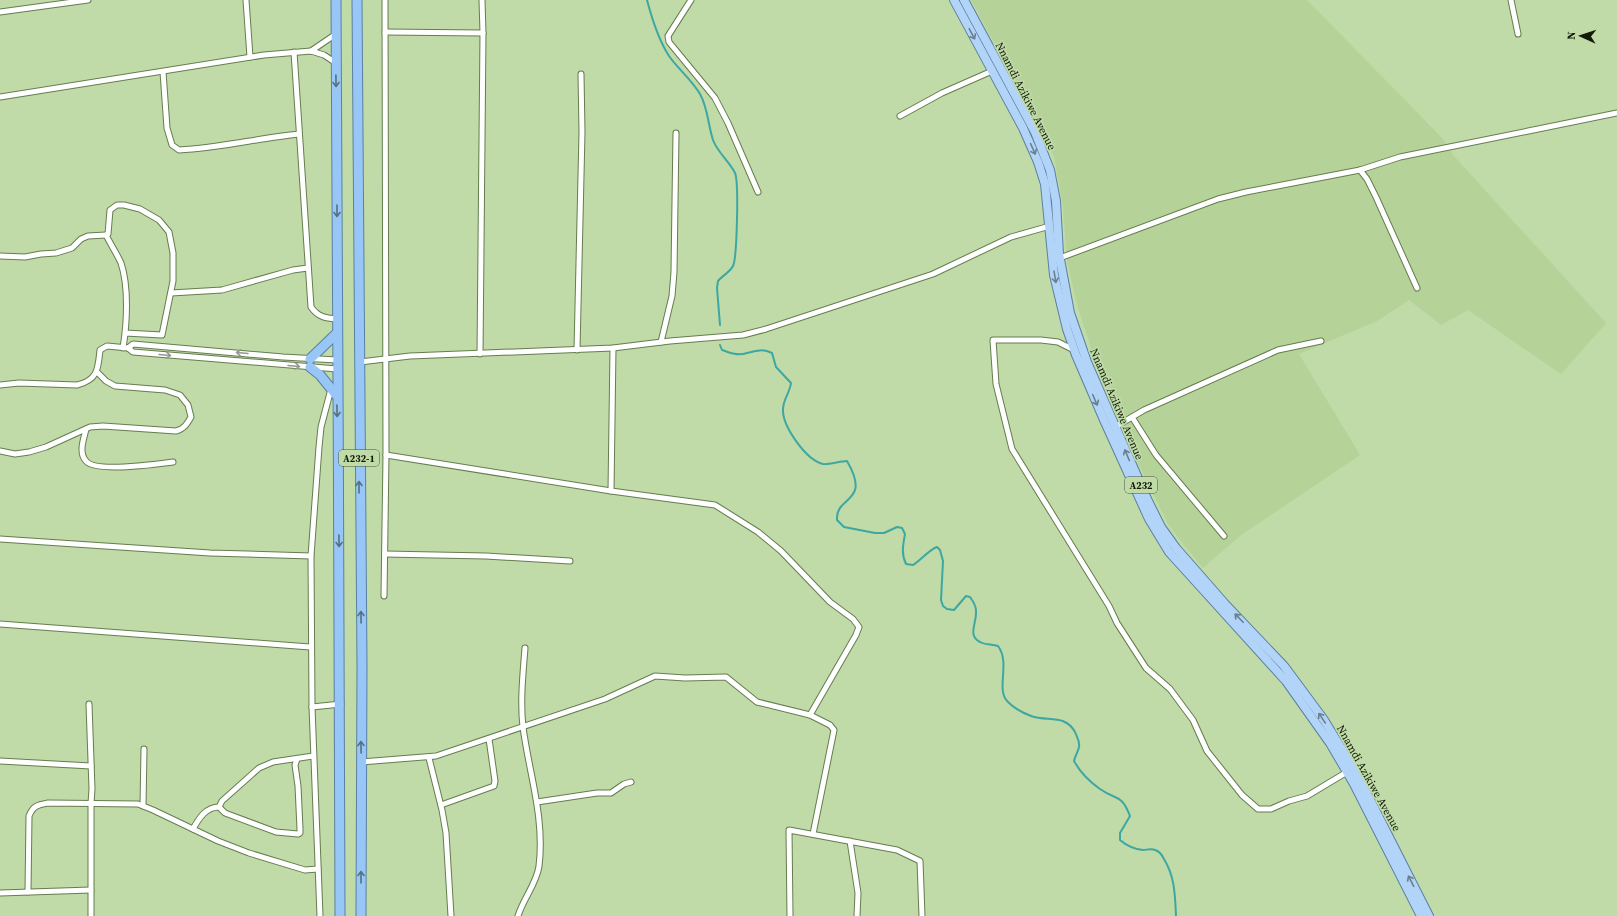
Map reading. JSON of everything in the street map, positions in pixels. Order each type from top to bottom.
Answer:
[{"type":"highway","name":"A232-1","points":[[336,0],[337,396],[341,704],[340,916]]},
{"type":"highway","name":"A232-1","points":[[357,0],[360,362],[361,916]]},
{"type":"highway","points":[[337,332],[310,363],[337,396]]},
{"type":"main road","name":"Nnamdi Azikiwe Avenue","points":[[954,0],[1024,128],[1038,162],[1045,184],[1063,313],[1074,350],[1140,502],[1162,540],[1188,574],[1286,681],[1330,743],[1347,772],[1420,916]]},
{"type":"main road","name":"Nnamdi Azikiwe Avenue","points":[[964,0],[1035,132],[1050,170],[1056,201],[1056,260],[1076,334],[1148,501],[1167,536],[1197,572],[1284,666],[1324,720],[1357,774],[1429,916]]},
{"type":"street","points":[[0,12],[88,0]]},
{"type":"street","points":[[246,0],[250,57]]},
{"type":"street","points":[[384,596],[386,455],[385,0]]},
{"type":"street","points":[[480,354],[482,0]]},
{"type":"street","points":[[691,0],[668,36],[669,42],[715,98],[731,130],[758,192]]},
{"type":"street","points":[[1511,0],[1518,34]]},
{"type":"street","points":[[385,32],[483,33]]},
{"type":"street","points":[[311,51],[336,34]]},
{"type":"street","points":[[0,97],[250,57],[294,52],[311,51],[324,55],[336,63]]},
{"type":"street","points":[[294,52],[311,307],[316,314],[324,318],[337,319]]},
{"type":"street","points":[[900,116],[942,93],[992,71]]},
{"type":"street","points":[[163,72],[167,128],[172,145],[179,150],[299,134]]},
{"type":"street","points":[[577,350],[582,132],[581,74]]},
{"type":"street","points":[[1056,260],[1218,199],[1246,192],[1360,170],[1400,157],[1617,113]]},
{"type":"street","points":[[661,342],[672,296],[674,272],[676,133]]},
{"type":"street","points":[[1360,170],[1367,179],[1376,197],[1417,288]]},
{"type":"street","points":[[106,236],[108,234],[110,210],[117,205],[140,209],[159,220],[169,232],[173,253],[173,282],[162,335],[126,333]]},
{"type":"street","points":[[360,362],[410,356],[614,348],[661,342],[743,335],[766,329],[933,274],[1011,237],[1050,226]]},
{"type":"street","points":[[0,256],[25,257],[56,253],[72,248],[88,236],[106,236]]},
{"type":"street","points":[[106,236],[120,263],[123,273],[125,285],[125,348]]},
{"type":"street","points":[[171,293],[222,290],[293,270],[308,268]]},
{"type":"street","points":[[1074,350],[1058,342],[1041,340],[993,340],[996,384],[1012,448],[1109,606],[1121,630],[1146,668],[1170,689],[1193,720],[1207,751],[1242,795],[1258,809],[1271,809],[1289,801],[1308,796],[1347,772]]},
{"type":"street","points":[[1115,426],[1278,350],[1321,341]]},
{"type":"street","points":[[125,348],[133,344],[310,363],[337,364]]},
{"type":"street","points":[[0,385],[19,383],[77,386],[92,379],[97,372],[100,350],[107,346],[125,348],[133,352],[337,364]]},
{"type":"street","points":[[611,492],[614,348]]},
{"type":"street","points":[[0,451],[15,454],[29,452],[46,447],[86,429],[103,426],[176,431],[182,430],[188,424],[191,417],[188,405],[180,395],[165,390],[115,386],[106,381],[97,372]]},
{"type":"street","points":[[320,916],[310,647],[311,556],[321,427],[331,388]]},
{"type":"street","points":[[1132,417],[1156,455],[1224,536]]},
{"type":"street","points":[[86,429],[82,448],[83,456],[90,465],[99,467],[140,467],[173,462]]},
{"type":"street","points":[[386,455],[611,492],[715,505],[758,532],[781,551],[830,602],[854,619],[859,627],[856,635],[810,715]]},
{"type":"street","points":[[0,539],[210,553],[311,556]]},
{"type":"street","points":[[385,554],[486,556],[570,561]]},
{"type":"street","points":[[0,624],[310,647]]},
{"type":"street","points":[[518,916],[539,867],[540,825],[524,727],[523,679],[525,648]]},
{"type":"street","points":[[361,762],[429,758],[605,699],[655,676],[685,678],[726,677],[757,702],[810,715],[830,725],[834,730],[813,834]]},
{"type":"street","points":[[89,704],[92,789],[91,916]]},
{"type":"street","points":[[312,707],[341,704]]},
{"type":"street","points":[[441,805],[494,786],[495,781],[489,739]]},
{"type":"street","points":[[143,806],[144,749]]},
{"type":"street","points":[[219,807],[222,801],[259,768],[273,762],[314,756]]},
{"type":"street","points":[[429,758],[441,805],[446,833],[451,916]]},
{"type":"street","points":[[219,807],[225,813],[276,832],[300,833],[298,786],[295,765],[297,759]]},
{"type":"street","points":[[0,761],[91,766]]},
{"type":"street","points":[[537,802],[597,793],[611,793],[624,784],[631,782]]},
{"type":"street","points":[[28,892],[29,816],[32,809],[38,805],[48,803],[138,804],[218,841],[249,853],[305,870],[318,869]]},
{"type":"street","points":[[193,829],[198,820],[210,809],[219,807]]},
{"type":"street","points":[[790,916],[789,830],[897,850],[920,861],[922,915],[929,916]]},
{"type":"street","points":[[850,841],[858,893],[857,916]]},
{"type":"street","points":[[0,893],[91,890]]},
{"type":"shaded area","points":[[971,0],[1307,0],[1443,139],[1453,155],[1606,323],[1561,374],[1468,310],[1441,325],[1409,300],[1377,321],[1299,354],[1360,455],[1241,535],[1203,568],[1168,524],[1125,436],[1099,372],[1078,308],[1067,261],[1063,206],[1054,157],[1034,115]]},
{"type":"waterway","points":[[647,0],[653,22],[662,43],[669,56],[693,84],[703,99],[713,140],[735,173],[737,204],[736,249],[733,266],[718,281],[717,288],[720,325]]},
{"type":"waterway","points":[[720,345],[722,350],[734,354],[744,354],[762,350],[772,353],[776,367],[791,383],[783,409],[786,424],[796,441],[809,456],[823,464],[847,461],[854,475],[856,485],[851,497],[841,506],[838,512],[837,520],[844,527],[875,533],[884,533],[897,527],[902,528],[905,534],[903,553],[906,564],[913,565],[937,547],[940,550],[943,561],[941,600],[943,606],[947,609],[954,610],[966,596],[970,597],[976,609],[973,632],[974,636],[982,643],[998,646],[1002,653],[1003,691],[1004,697],[1008,702],[1031,716],[1061,721],[1071,726],[1079,743],[1079,749],[1074,761],[1076,765],[1096,786],[1106,793],[1118,798],[1127,809],[1130,816],[1120,833],[1120,840],[1128,846],[1136,849],[1152,849],[1160,853],[1168,866],[1175,893],[1176,916]]}]
